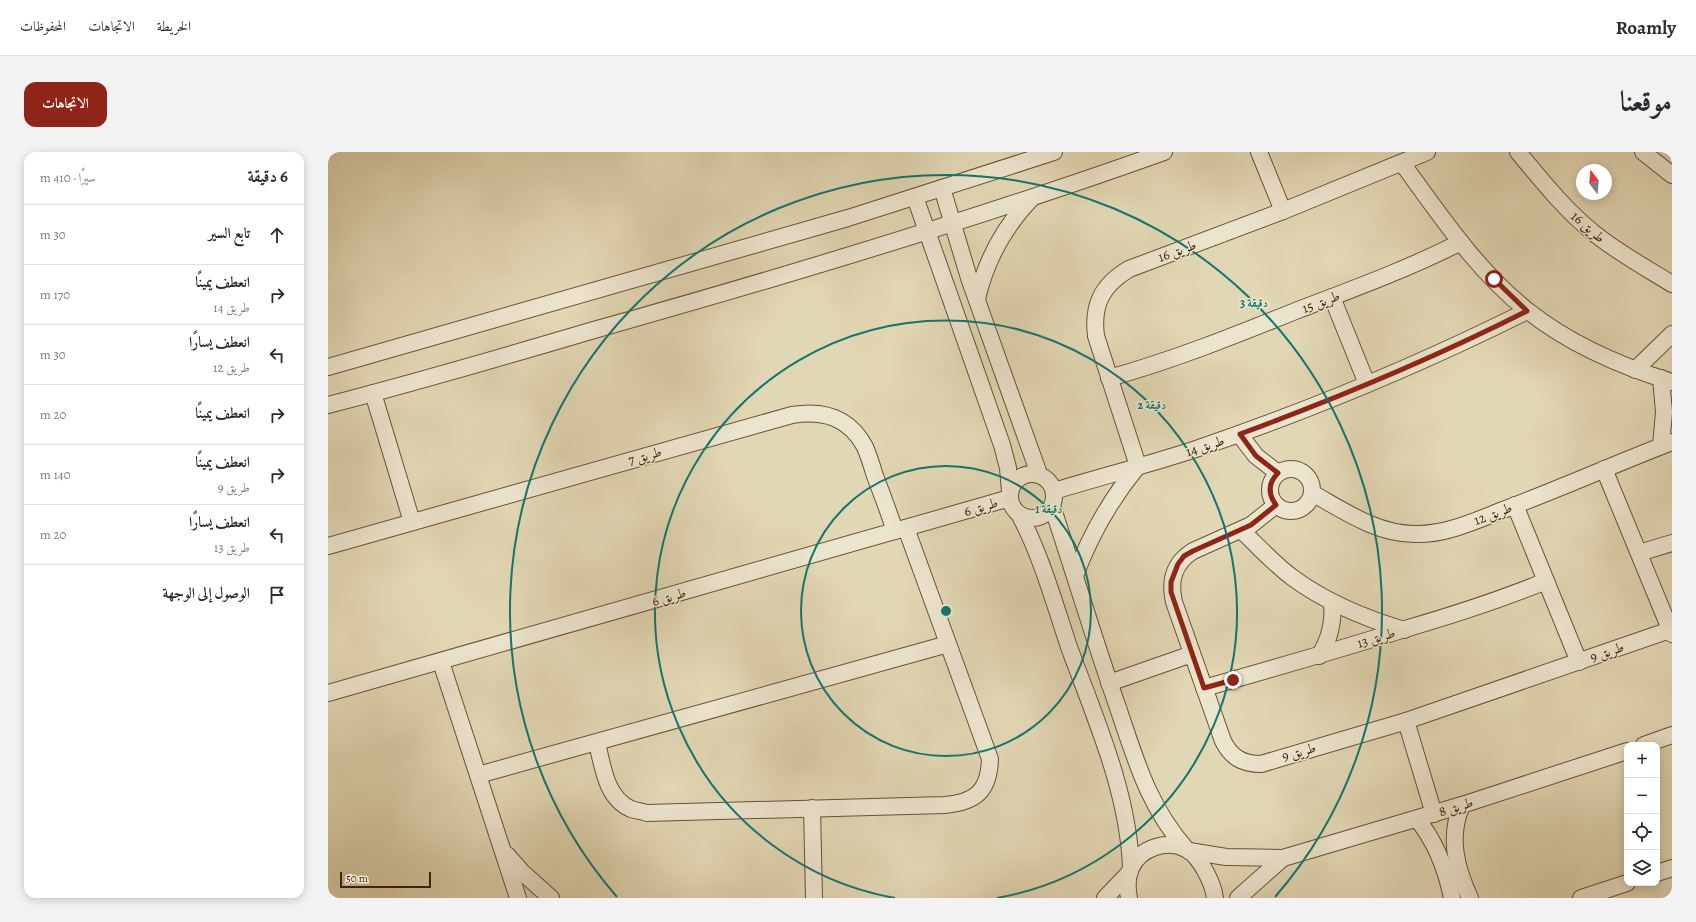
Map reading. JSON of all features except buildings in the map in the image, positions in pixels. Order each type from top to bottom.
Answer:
[{"type":"street","points":[[328,367],[690,264],[915,197],[1054,152]]},
{"type":"street","points":[[328,405],[692,303],[927,232],[1164,152]]},
{"type":"street","points":[[1259,152],[1283,211]]},
{"type":"street","name":"طريق 16","points":[[1138,466],[1096,336],[1094,322],[1096,310],[1101,297],[1109,285],[1119,275],[1129,269],[1283,211],[1427,152]]},
{"type":"street","name":"طريق 16","points":[[1518,152],[1570,212],[1594,234],[1621,253],[1672,284]]},
{"type":"street","points":[[1643,152],[1672,175]]},
{"type":"street","points":[[1402,163],[1461,242],[1484,268],[1527,311],[1578,345],[1635,370],[1666,380],[1664,412],[1666,444]]},
{"type":"street","points":[[942,188],[952,224],[977,299],[1039,474]]},
{"type":"street","points":[[915,197],[1002,445],[1008,468],[1011,504],[1019,514],[1036,551],[1116,781],[1128,832],[1130,870],[1128,882],[1129,898]]},
{"type":"street","points":[[977,299],[981,280],[996,244],[1011,222],[1032,197]]},
{"type":"street","name":"طريق 15","points":[[1109,378],[1177,358],[1410,266],[1461,242]]},
{"type":"street","points":[[1332,297],[1368,384]]},
{"type":"street","name":"طريق 14","points":[[1053,498],[1138,466],[1191,451],[1240,434],[1368,384],[1448,349],[1527,311]]},
{"type":"street","points":[[1635,370],[1672,334]]},
{"type":"street","points":[[373,393],[412,522]]},
{"type":"street","name":"طريق 7","points":[[328,546],[792,415],[808,412],[826,414],[842,422],[856,433],[865,447],[948,644],[990,759],[990,773],[984,786],[974,797],[962,803],[945,805],[654,813],[631,809],[619,800],[609,788],[597,743]]},
{"type":"street","points":[[1240,434],[1256,456],[1278,473]]},
{"type":"street","name":"طريق 12","points":[[1312,493],[1369,524],[1392,531],[1415,534],[1440,532],[1515,505],[1666,444]]},
{"type":"street","points":[[1075,576],[1095,529],[1107,507],[1138,466]]},
{"type":"street","points":[[1292,469],[1299,470],[1309,480],[1312,486],[1312,493],[1306,505],[1301,508],[1288,510],[1276,505],[1272,499],[1270,485],[1273,478],[1278,473],[1292,469]]},
{"type":"street","points":[[1604,469],[1671,628]]},
{"type":"street","points":[[1010,495],[1012,487],[1018,478],[1028,474],[1039,474],[1049,481],[1075,576],[1109,683],[1140,772],[1150,796],[1163,818],[1205,871],[1211,882],[1215,898]]},
{"type":"street","name":"طريق 6","points":[[328,693],[900,530],[1010,495]]},
{"type":"street","points":[[1019,514],[1029,518],[1035,518],[1045,514],[1053,498]]},
{"type":"street","name":"طريق 9","points":[[1276,505],[1260,519],[1241,530],[1184,556],[1178,564],[1171,582],[1172,597],[1227,749],[1234,757],[1242,762],[1260,764],[1406,721],[1578,662],[1671,628]]},
{"type":"street","points":[[1515,505],[1578,662]]},
{"type":"street","points":[[1241,530],[1293,578],[1332,603],[1355,614],[1404,630]]},
{"type":"street","points":[[1639,553],[1672,543]]},
{"type":"street","name":"طريق 13","points":[[1204,688],[1319,656],[1404,630],[1502,598],[1546,581]]},
{"type":"street","points":[[1319,656],[1329,636],[1332,626],[1332,603]]},
{"type":"street","points":[[478,775],[948,644]]},
{"type":"street","points":[[1109,683],[1192,654]]},
{"type":"street","points":[[441,662],[518,898]]},
{"type":"street","points":[[1406,721],[1434,814]]},
{"type":"street","points":[[1652,742],[1672,735]]},
{"type":"street","name":"طريق 8","points":[[1105,898],[1130,870],[1138,858],[1147,850],[1158,846],[1170,845],[1187,850],[1226,857],[1284,858],[1434,814],[1624,752]]},
{"type":"street","points":[[1462,805],[1456,822],[1453,839],[1464,885],[1470,898]]},
{"type":"street","points":[[812,808],[814,898]]},
{"type":"street","points":[[1417,819],[1432,840],[1440,855],[1452,898]]},
{"type":"street","points":[[502,849],[523,873],[551,898]]},
{"type":"street","name":"طريق 8","points":[[1238,898],[1284,858]]},
{"type":"street","points":[[1660,872],[1672,868]]},
{"type":"street","points":[[1581,898],[1624,884]]},
{"type":"route","points":[[1233,680],[1204,688],[1174,602],[1171,592],[1171,582],[1178,564],[1184,556],[1251,525],[1276,505],[1272,499],[1270,485],[1273,478],[1278,473],[1256,456],[1247,446],[1240,434],[1300,412],[1394,373],[1527,311],[1494,279]]}]
